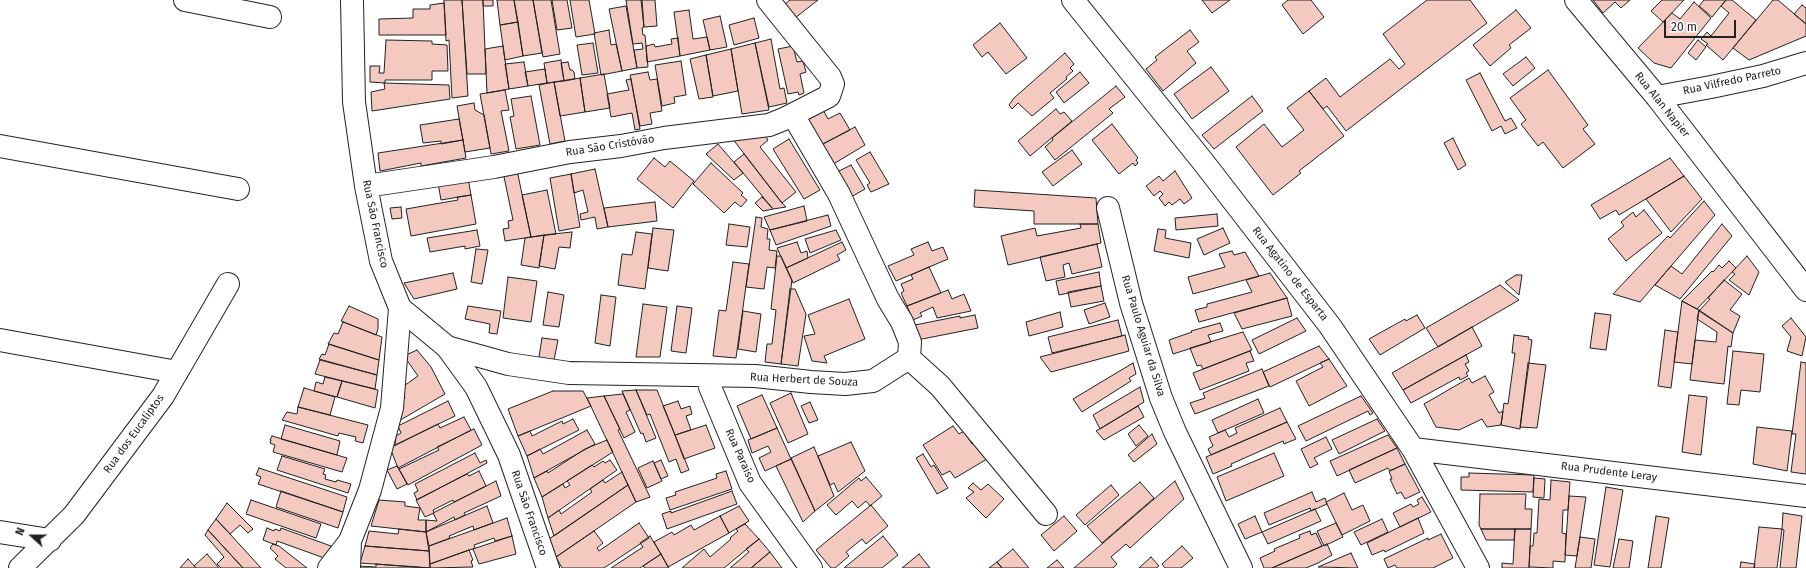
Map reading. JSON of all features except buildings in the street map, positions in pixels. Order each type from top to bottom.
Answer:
[{"type":"street","points":[[185,0],[270,17]]},
{"type":"street","name":"Rua São Francisco","points":[[352,0],[354,102],[366,186],[381,261],[400,308],[447,347],[476,387],[509,455],[548,568]]},
{"type":"street","name":"Rua São Cristóvão","points":[[366,186],[494,167],[570,152],[621,146],[664,138],[769,125],[793,115],[829,96],[833,84],[830,77],[768,0]]},
{"type":"street","name":"Rua Agatino de Esparta","points":[[1073,0],[1204,163],[1330,326],[1413,449],[1478,568]]},
{"type":"street","name":"Rua Alan Napier","points":[[1576,0],[1657,97],[1806,290]]},
{"type":"street","name":"Rua Vilfredo Parreto","points":[[1657,97],[1756,78],[1806,63]]},
{"type":"street","points":[[793,115],[839,194],[888,299],[902,322],[910,342],[909,358],[940,386],[1046,514]]},
{"type":"street","points":[[0,146],[238,189]]},
{"type":"street","name":"Rua Paulo Aguiar da Silva","points":[[1108,208],[1131,303],[1161,398],[1175,432],[1240,568]]},
{"type":"street","name":"Rua dos Eucaliptos","points":[[20,568],[74,515],[163,396],[228,284]]},
{"type":"street","points":[[329,568],[350,541],[370,490],[392,408],[400,308]]},
{"type":"street","points":[[0,340],[177,372]]},
{"type":"street","name":"Rua Herbert de Souza","points":[[447,347],[508,364],[569,373],[708,377],[755,376],[811,382],[862,384],[873,382],[909,358]]},
{"type":"street","name":"Rua Paraíso","points":[[708,377],[710,388],[750,483],[811,568]]},
{"type":"street","name":"Rua Prudente Leray","points":[[1413,449],[1806,496]]},
{"type":"street","points":[[0,532],[50,540]]},
{"type":"street","points":[[349,568],[350,541]]}]
